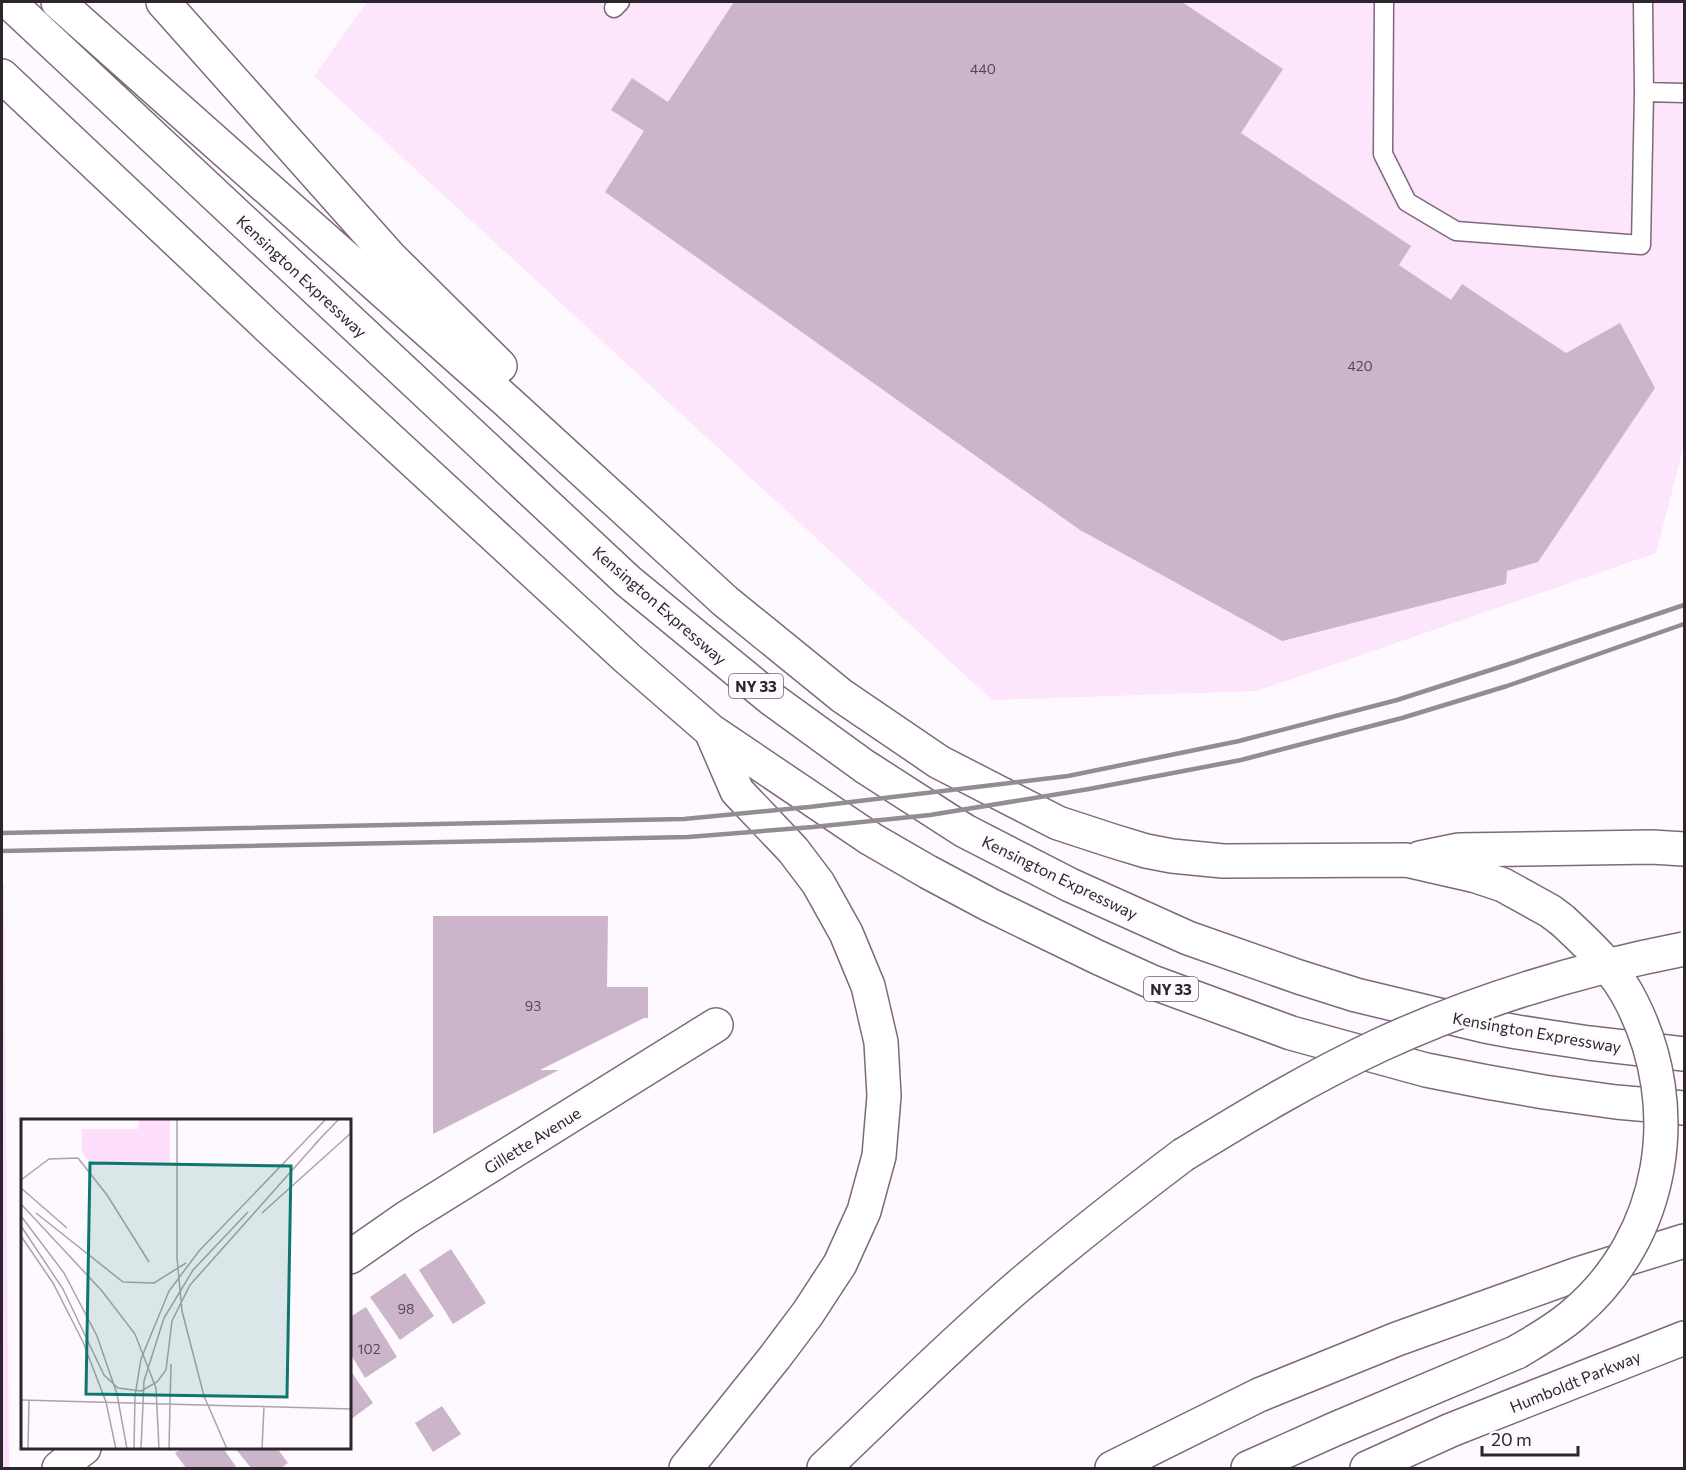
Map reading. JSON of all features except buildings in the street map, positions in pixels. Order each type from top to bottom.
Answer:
[{"type":"main road","name":"Kensington Expressway","points":[[9,2],[628,581],[773,700],[864,766],[956,825],[1017,859],[1167,929],[1254,962],[1356,995],[1517,1032],[1684,1054]]},
{"type":"main road","points":[[58,2],[510,403],[725,601],[842,696],[939,762],[1058,823],[1146,851],[1197,859],[1223,861],[1406,860],[1459,850],[1652,847],[1684,849]]},
{"type":"main road","points":[[162,2],[390,257],[525,390],[555,445]]},
{"type":"main road","name":"NY 33","points":[[2,76],[306,362],[627,658],[711,731],[871,838],[928,872],[1097,957],[1152,982],[1291,1033],[1426,1070],[1544,1092],[1684,1108]]},
{"type":"main road","points":[[686,1468],[775,1357],[808,1313],[840,1264],[864,1211],[879,1156],[884,1096],[881,1042],[868,986],[846,933],[818,883],[794,850],[737,791],[711,731]]},
{"type":"main road","points":[[1248,1468],[1517,1352],[1547,1335],[1575,1314],[1600,1290],[1638,1232],[1650,1199],[1658,1166],[1662,1131],[1661,1098],[1656,1064],[1631,1002],[1613,973],[1592,948],[1562,920],[1503,885],[1476,876],[1406,860]]},
{"type":"main road","points":[[824,1468],[935,1361],[1014,1290],[1097,1221],[1183,1155],[1242,1118],[1330,1069],[1431,1023],[1536,986],[1635,958],[1684,949]]},
{"type":"main road","name":"Gillette Avenue","points":[[351,1256],[406,1218],[716,1024]]},
{"type":"main road","points":[[1112,1468],[1259,1395],[1397,1339],[1578,1274],[1684,1241]]},
{"type":"main road","name":"Humboldt Parkway","points":[[1367,1468],[1450,1430],[1684,1338]]},
{"type":"main road","points":[[59,1468],[83,1449]]},
{"type":"lane","points":[[1384,2],[1383,154],[1407,202],[1456,231],[1641,245],[1643,2]]},
{"type":"lane","points":[[1644,92],[1684,93]]},
{"type":"shaded area","points":[[367,2],[1684,2],[1684,445],[1656,553],[1257,691],[992,700],[314,76]]},
{"type":"shaded area","points":[[2,885],[4,885],[9,1468],[2,1468]]},
{"type":"railway","points":[[2,833],[684,819],[809,807],[1068,776],[1239,741],[1397,700],[1684,605]]},
{"type":"railway","points":[[2,851],[688,837],[930,815],[1089,789],[1241,760],[1402,718],[1507,686],[1684,624]]}]
